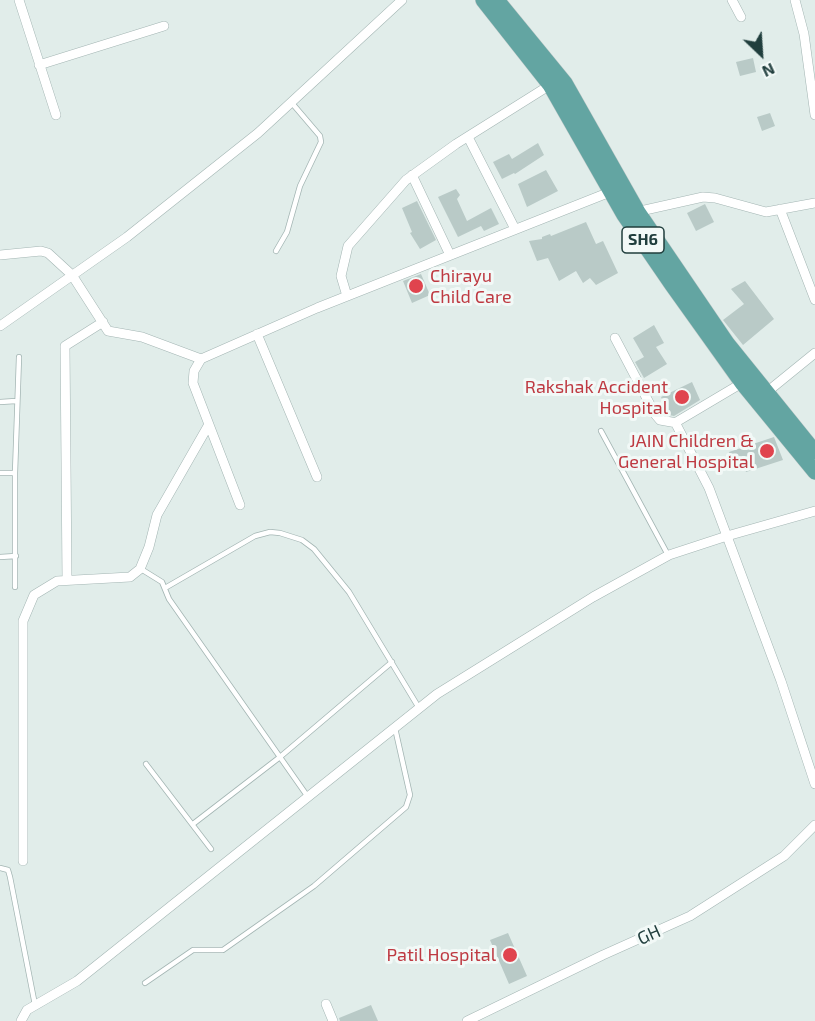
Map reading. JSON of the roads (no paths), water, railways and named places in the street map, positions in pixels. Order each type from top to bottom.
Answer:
[{"type":"main road","name":"SH6","points":[[483,0],[550,85],[610,192],[631,213],[727,343],[815,452]]},
{"type":"main road","name":"SH6","points":[[497,0],[565,83],[631,213],[742,383],[815,472]]},
{"type":"street","points":[[19,0],[56,115]]},
{"type":"street","points":[[0,326],[127,237],[258,133],[402,0]]},
{"type":"street","points":[[732,0],[741,17]]},
{"type":"street","points":[[795,0],[804,34],[815,116]]},
{"type":"street","points":[[39,65],[164,26]]},
{"type":"street","points":[[347,296],[341,276],[348,246],[406,180],[550,85]]},
{"type":"street","points":[[468,137],[515,229]]},
{"type":"street","points":[[412,175],[450,255]]},
{"type":"street","points":[[240,505],[193,383],[194,371],[201,359],[347,296],[610,192]]},
{"type":"street","points":[[631,213],[703,198],[715,198],[766,212],[815,203]]},
{"type":"street","points":[[780,209],[815,300]]},
{"type":"street","points":[[0,255],[44,251],[72,275],[108,331],[142,337],[201,359]]},
{"type":"street","points":[[67,580],[65,346],[103,322]]},
{"type":"street","points":[[257,334],[317,477]]},
{"type":"street","points":[[615,338],[660,420],[677,423],[742,383]]},
{"type":"street","points":[[767,392],[815,353]]},
{"type":"street","points":[[677,423],[709,488],[781,681],[815,784]]},
{"type":"street","points":[[23,861],[23,621],[34,595],[57,581],[130,577],[140,569],[149,547],[156,515],[208,426]]},
{"type":"street","points":[[21,1021],[27,1010],[77,981],[437,694],[593,597],[669,555],[815,511]]},
{"type":"street","name":"GH","points":[[467,1021],[690,916],[784,856],[815,825]]},
{"type":"street","points":[[326,1004],[333,1021]]},
{"type":"lane","points":[[276,251],[288,228],[300,186],[321,141],[320,136],[291,102]]},
{"type":"lane","points":[[15,587],[16,401],[19,357]]},
{"type":"lane","points":[[0,402],[16,401]]},
{"type":"lane","points":[[601,431],[669,555]]},
{"type":"lane","points":[[0,473],[15,473]]},
{"type":"lane","points":[[165,588],[255,536],[270,532],[292,536],[314,549],[339,578],[419,708]]},
{"type":"lane","points":[[0,557],[16,556]]},
{"type":"lane","points":[[140,569],[162,582],[169,600],[308,797]]},
{"type":"lane","points":[[193,824],[280,757],[392,662]]},
{"type":"lane","points":[[145,983],[193,950],[223,950],[314,886],[406,807],[410,795],[395,728]]},
{"type":"lane","points":[[146,764],[211,849]]},
{"type":"lane","points":[[0,868],[8,870],[10,877],[35,1005]]},
{"type":"place","name":"Chirayu Child Care","points":[[416,286]]},
{"type":"place","name":"Rakshak Accident Hospital","points":[[682,397]]},
{"type":"place","name":"JAIN Children & General Hospital","points":[[767,451]]},
{"type":"place","name":"Patil Hospital","points":[[510,955]]}]
